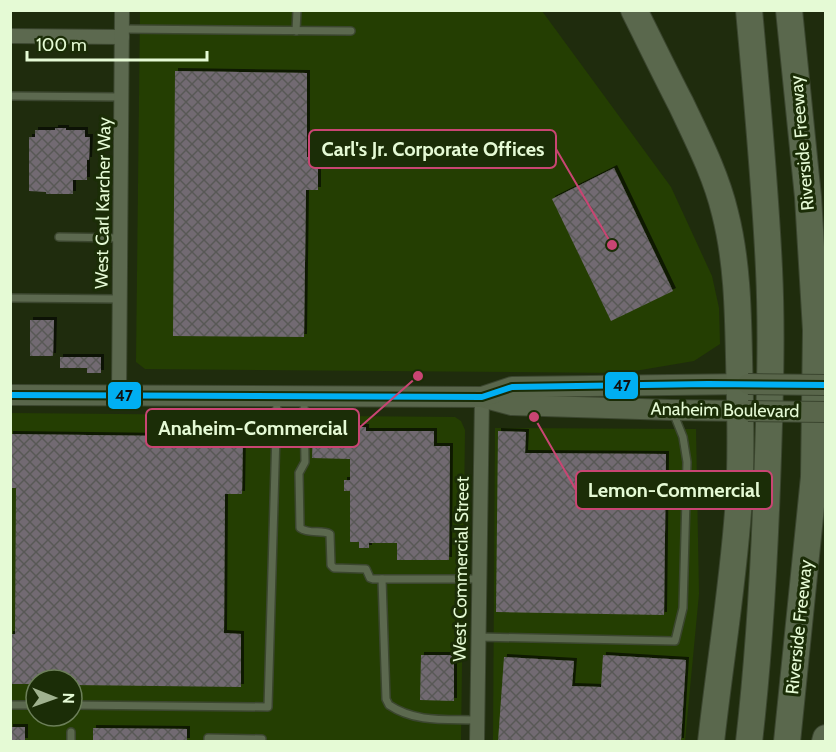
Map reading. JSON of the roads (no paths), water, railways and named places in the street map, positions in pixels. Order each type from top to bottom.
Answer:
[{"type":"highway","points":[[634,10],[705,154],[725,212],[736,280],[744,410],[735,541],[711,741]]},
{"type":"highway","name":"Riverside Freeway","points":[[749,10],[769,270],[771,372],[764,577],[757,678],[749,741]]},
{"type":"highway","name":"Riverside Freeway","points":[[787,741],[814,477],[816,330],[808,197],[789,10]]},
{"type":"street","name":"West Carl Karcher Way","points":[[119,396],[122,10]]},
{"type":"street","points":[[10,36],[122,33]]},
{"type":"street","name":"Anaheim Boulevard","points":[[482,397],[513,387],[825,385]]},
{"type":"street","name":"Anaheim Boulevard","points":[[10,395],[482,397],[512,405],[825,412]]},
{"type":"street","name":"West Commercial Street","points":[[477,741],[482,397]]},
{"type":"lane","points":[[296,31],[297,10]]},
{"type":"lane","points":[[122,33],[351,32]]},
{"type":"lane","points":[[10,96],[122,97]]},
{"type":"lane","points":[[59,237],[120,238]]},
{"type":"lane","points":[[10,298],[120,299]]},
{"type":"lane","points":[[84,705],[268,707],[277,397]]},
{"type":"lane","points":[[304,397],[305,462],[299,474],[300,528],[305,532],[330,534],[331,565],[334,568],[366,569],[370,578],[479,579]]},
{"type":"lane","points":[[478,637],[675,641],[683,608],[687,462],[683,437],[672,410]]},
{"type":"lane","points":[[382,579],[386,699],[389,705],[403,713],[420,718],[477,720]]},
{"type":"lane","points":[[71,732],[71,741]]},
{"type":"lane","points":[[207,741],[208,738],[262,739]]},
{"type":"place","name":"Carl's Jr. Corporate Offices","points":[[612,245]]},
{"type":"place","name":"Anaheim-Commercial","points":[[418,376]]},
{"type":"place","name":"Lemon-Commercial","points":[[534,417]]}]
